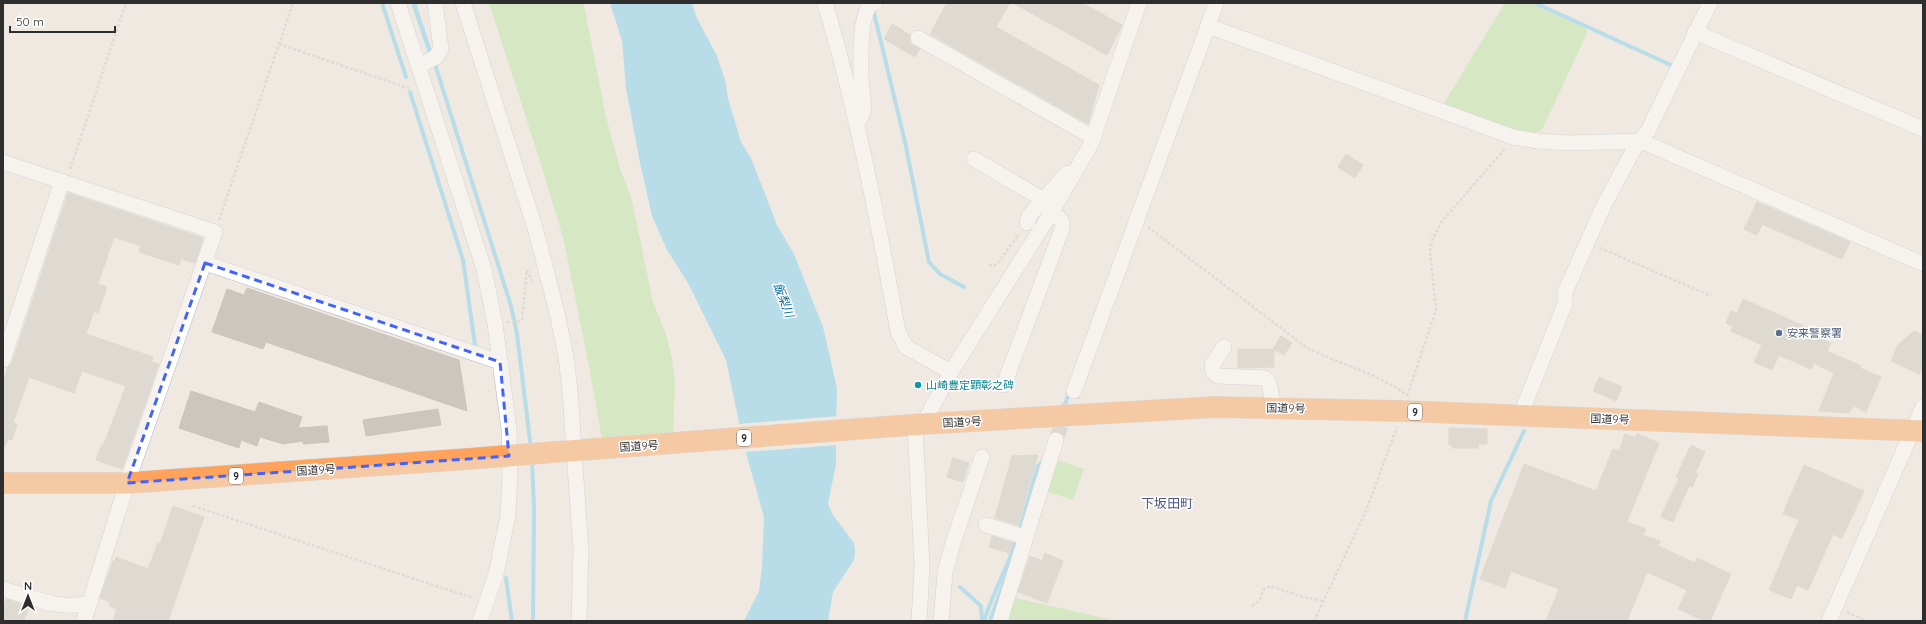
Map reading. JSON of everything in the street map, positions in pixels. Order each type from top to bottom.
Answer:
[{"type":"highway","name":"国道9号","points":[[3,483],[127,483],[915,425],[1214,406],[1274,407],[1405,403],[1520,416],[1917,431]]},
{"type":"street","points":[[398,3],[484,269],[492,302],[509,429],[510,475],[508,515],[502,550],[480,621]]},
{"type":"street","points":[[418,66],[436,57],[441,49],[435,3]]},
{"type":"street","points":[[463,3],[536,231],[558,317],[566,357],[570,451],[581,548],[579,621]]},
{"type":"street","points":[[825,3],[841,56],[857,123],[898,332],[906,347],[951,372]]},
{"type":"street","points":[[919,621],[922,566],[915,425],[951,372],[1047,206],[1084,155],[1094,138],[1140,3]]},
{"type":"street","points":[[1074,391],[1216,3]]},
{"type":"street","points":[[1520,416],[1565,304],[1564,292],[1587,242],[1634,149],[1648,131],[1710,3]]},
{"type":"street","points":[[857,123],[861,118],[863,110],[861,80],[863,19],[870,4]]},
{"type":"street","points":[[1208,26],[1513,137],[1538,141],[1568,143],[1641,141],[1923,264]]},
{"type":"street","points":[[1695,32],[1923,129]]},
{"type":"street","points":[[918,38],[1094,138]]},
{"type":"street","points":[[974,159],[1047,206],[1061,219],[1063,225],[1004,385]]},
{"type":"street","points":[[3,162],[215,232],[127,483],[84,621]]},
{"type":"street","points":[[3,360],[62,181]]},
{"type":"street","points":[[1027,224],[1030,215],[1047,206]]},
{"type":"street","points":[[205,263],[500,362]]},
{"type":"street","points":[[1224,347],[1212,364],[1213,372],[1218,376],[1261,377],[1267,380],[1274,407]]},
{"type":"street","points":[[1829,621],[1834,607],[1917,431],[1923,407]]},
{"type":"street","points":[[1000,621],[1021,536],[1056,440]]},
{"type":"street","points":[[941,621],[945,573],[952,546],[982,457]]},
{"type":"street","points":[[986,525],[1021,536]]},
{"type":"street","points":[[3,589],[65,606],[78,606],[90,603]]},
{"type":"path","points":[[62,181],[69,171],[126,3]]},
{"type":"path","points":[[215,232],[293,3]]},
{"type":"path","points":[[279,44],[409,88],[426,88]]},
{"type":"path","points":[[1314,621],[1366,511],[1382,472],[1436,310],[1430,250],[1432,240],[1442,221],[1510,143],[1513,137]]},
{"type":"path","points":[[1137,220],[1301,344],[1323,356],[1392,384],[1405,403]]},
{"type":"path","points":[[989,265],[993,266],[998,263],[1027,224]]},
{"type":"path","points":[[1587,242],[1712,296]]},
{"type":"path","points":[[508,322],[519,321],[522,318],[527,270],[533,282]]},
{"type":"path","points":[[193,506],[486,603]]},
{"type":"path","points":[[1252,606],[1259,601],[1264,589],[1271,586],[1300,596],[1323,600]]},
{"type":"path","points":[[1834,607],[1866,621]]},
{"type":"highlighted area","points":[[205,263],[500,362],[509,456],[127,483]]},
{"type":"green space","points":[[489,3],[583,3],[584,5],[606,117],[621,172],[631,196],[653,302],[666,334],[672,359],[675,384],[673,440],[603,445],[564,241]]},
{"type":"green space","points":[[1505,3],[1531,3],[1587,29],[1587,33],[1543,128],[1535,133],[1516,131],[1490,123],[1445,106],[1444,103]]},
{"type":"green space","points":[[1054,459],[1084,469],[1073,500],[1043,490]]},
{"type":"green space","points":[[1016,598],[1117,621],[1008,621],[1014,599]]},
{"type":"water","points":[[411,3],[416,3],[433,54],[429,56]]},
{"type":"water","name":"飯梨川","points":[[610,3],[692,3],[696,16],[717,56],[725,80],[728,98],[741,142],[751,158],[777,225],[794,254],[823,327],[837,388],[836,429],[742,437],[726,360],[688,283],[667,250],[652,216],[640,163],[626,88],[622,41]]},
{"type":"water","points":[[836,433],[836,464],[828,504],[833,515],[854,543],[855,552],[854,560],[833,592],[828,621],[744,621],[759,591],[762,567],[764,517],[742,439]]},
{"type":"pier","points":[[839,416],[838,445],[744,452],[738,424]]},
{"type":"building","points":[[947,3],[1010,3],[996,27],[1099,85],[1088,124],[930,34]]},
{"type":"building","points":[[1013,3],[1082,3],[1122,25],[1107,55]]},
{"type":"building","points":[[892,24],[910,35],[910,43],[920,49],[915,57],[884,39]]},
{"type":"building","points":[[1346,154],[1363,165],[1355,178],[1338,167]]},
{"type":"building","points":[[68,193],[203,238],[195,263],[181,259],[179,265],[139,252],[141,246],[114,237],[98,284],[107,287],[98,313],[94,311],[86,334],[153,357],[151,362],[159,364],[122,469],[96,460],[102,444],[104,444],[126,386],[82,371],[74,393],[29,377],[13,423],[17,424],[12,440],[8,439],[5,447],[3,446],[3,382],[8,367],[12,363]]},
{"type":"building","points":[[1757,202],[1850,242],[1842,259],[1762,224],[1757,235],[1744,229]]},
{"type":"building","points":[[247,288],[459,360],[467,411],[266,342],[263,349],[212,332],[227,289],[244,295]]},
{"type":"building","name":"安来警察署","points":[[1743,299],[1827,336],[1825,341],[1831,343],[1827,351],[1861,366],[1860,368],[1881,377],[1866,412],[1853,406],[1849,413],[1819,411],[1834,373],[1814,363],[1811,369],[1779,355],[1772,370],[1754,362],[1762,345],[1731,331],[1733,326],[1726,323],[1731,311],[1737,313]]},
{"type":"building","points":[[1914,331],[1923,335],[1923,366],[1919,374],[1891,361],[1898,345]]},
{"type":"building","points":[[1281,336],[1292,343],[1284,355],[1273,349]]},
{"type":"building","points":[[1238,349],[1274,349],[1274,367],[1238,368]]},
{"type":"building","points":[[1599,377],[1622,387],[1616,401],[1593,391]]},
{"type":"building","points":[[191,391],[255,412],[259,402],[302,417],[298,428],[327,426],[329,442],[303,444],[303,441],[283,444],[260,437],[257,446],[241,440],[239,448],[179,428]]},
{"type":"building","points":[[438,409],[441,425],[366,436],[363,420]]},
{"type":"building","points":[[1449,428],[1487,429],[1487,444],[1478,444],[1478,448],[1452,448],[1452,445],[1449,445]]},
{"type":"building","points":[[1625,434],[1636,438],[1637,434],[1659,443],[1627,522],[1646,529],[1643,535],[1660,541],[1658,546],[1695,563],[1697,558],[1731,574],[1710,621],[1704,621],[1678,609],[1687,590],[1647,572],[1627,621],[1546,621],[1559,589],[1511,571],[1505,588],[1480,579],[1524,464],[1596,491],[1613,449],[1619,451]]},
{"type":"building","points":[[1691,445],[1705,452],[1695,473],[1698,474],[1692,487],[1689,486],[1673,522],[1661,517],[1679,478],[1676,477]]},
{"type":"building","points":[[1038,455],[1018,525],[995,518],[1012,456]]},
{"type":"building","points":[[953,458],[969,463],[963,482],[947,477]]},
{"type":"building","points":[[1804,465],[1864,491],[1842,538],[1833,534],[1808,590],[1797,585],[1791,599],[1769,590],[1799,520],[1783,513]]},
{"type":"building","points":[[173,506],[204,517],[168,621],[113,621],[117,609],[109,606],[110,602],[100,598],[113,561],[115,561],[116,557],[148,569],[158,543],[160,544]]},
{"type":"building","points":[[992,536],[1013,543],[1009,553],[989,547]]},
{"type":"building","points":[[1045,553],[1063,561],[1047,603],[1018,592],[1030,556],[1042,561]]},
{"type":"building","points":[[6,599],[29,606],[24,621],[3,621],[3,609]]},
{"type":"waterway","points":[[382,3],[406,77]]},
{"type":"waterway","points":[[1535,3],[1673,66]]},
{"type":"waterway","points":[[874,13],[905,142],[929,262],[940,274],[964,287]]},
{"type":"waterway","points":[[434,61],[511,306],[517,334],[531,449]]},
{"type":"waterway","points":[[410,92],[463,260],[475,345]]},
{"type":"waterway","points":[[1063,409],[1070,391]]},
{"type":"waterway","points":[[1052,437],[1058,423]]},
{"type":"waterway","points":[[1465,621],[1491,501],[1524,431]]},
{"type":"waterway","points":[[532,459],[534,509],[533,621]]},
{"type":"waterway","points":[[1019,532],[1038,466],[1043,461]]},
{"type":"waterway","points":[[984,621],[1017,538]]},
{"type":"waterway","points":[[990,621],[1010,565]]},
{"type":"waterway","points":[[506,578],[512,621]]},
{"type":"waterway","points":[[960,587],[981,606],[982,621]]},
{"type":"tunnel","points":[[1056,440],[1074,391]]},
{"type":"place","name":"安来警察署","points":[[1779,333]]},
{"type":"place","name":"山崎豊定顕彰之碑","points":[[918,385]]},
{"type":"district","name":"下坂田町","points":[[1167,503]]}]
